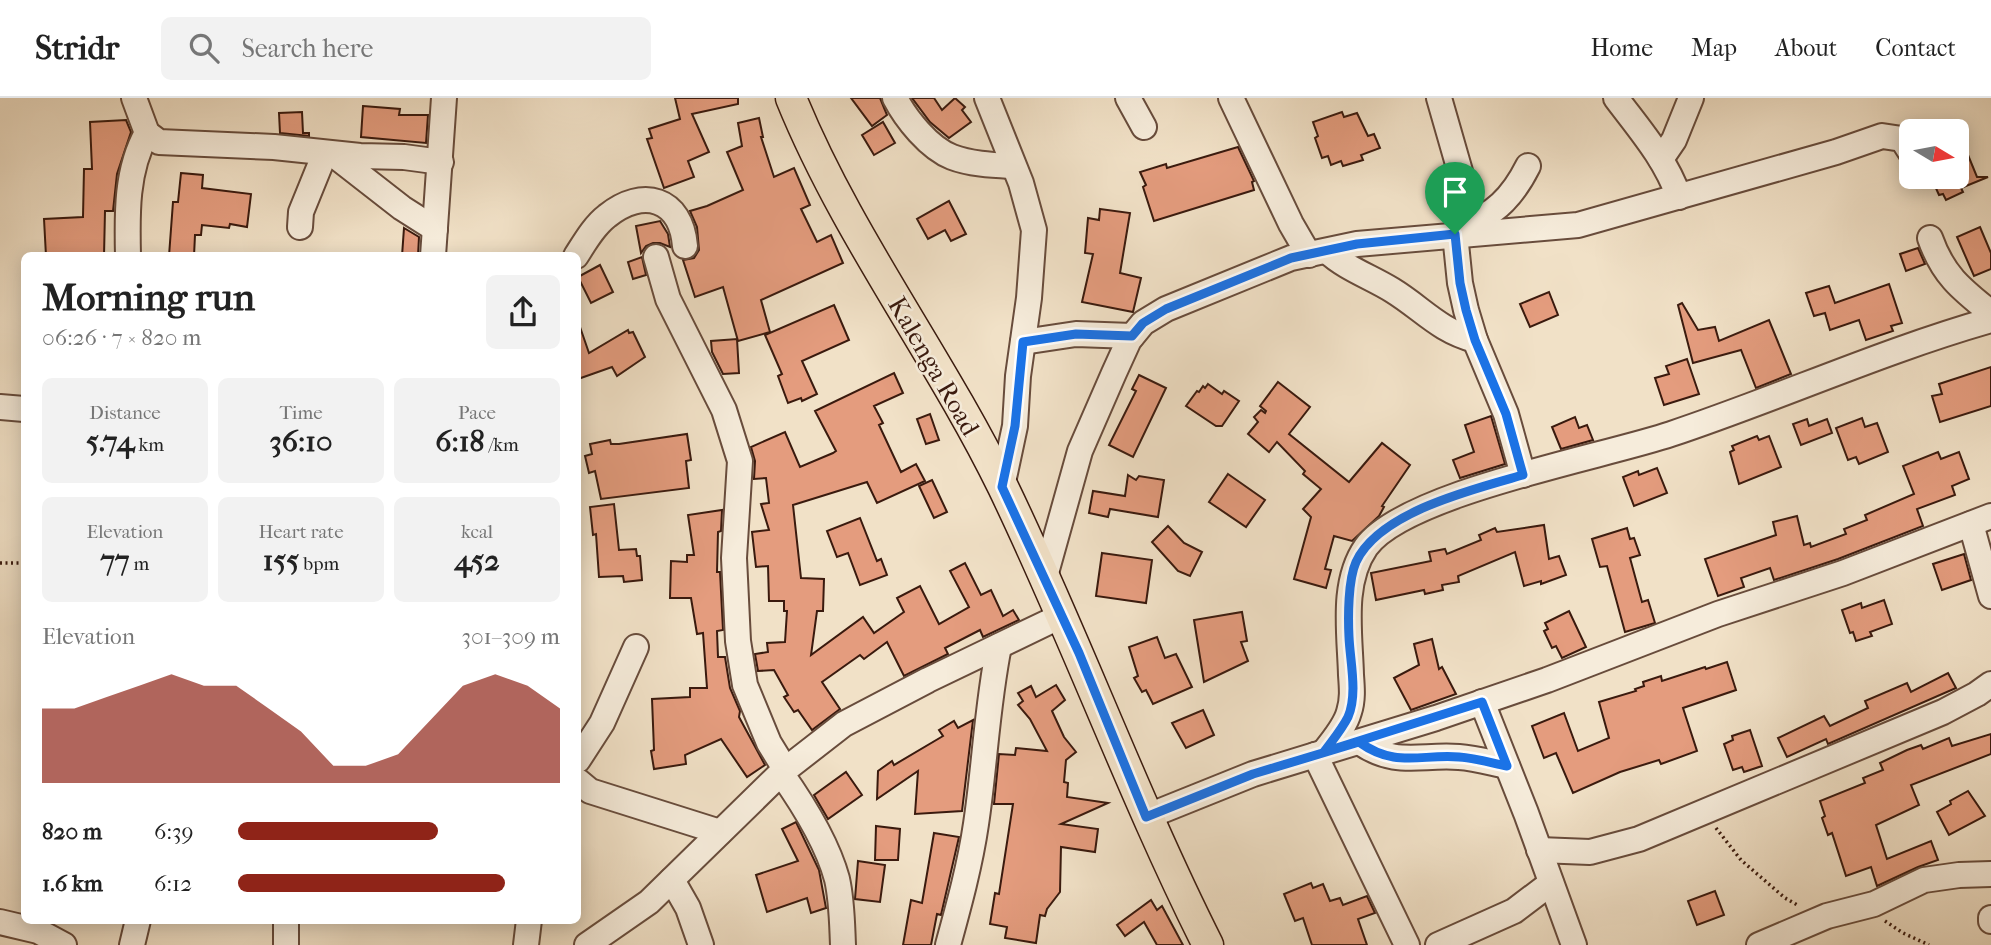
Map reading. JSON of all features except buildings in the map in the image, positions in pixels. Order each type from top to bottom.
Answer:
[{"type":"main road","name":"Kalenga Road","points":[[791,98],[839,202],[947,385],[1002,487],[1061,616],[1146,817],[1208,945]]},
{"type":"street","points":[[134,98],[147,133],[159,142],[274,147],[441,162]]},
{"type":"street","points":[[433,252],[444,98]]},
{"type":"street","points":[[895,98],[916,127],[939,150],[953,157],[1013,166]]},
{"type":"street","points":[[986,98],[1021,183],[1034,230],[1015,426],[1002,487]]},
{"type":"street","points":[[1128,98],[1144,127]]},
{"type":"street","points":[[1231,98],[1291,224],[1318,253],[1343,263],[1395,292],[1453,333],[1475,340]]},
{"type":"street","points":[[1439,98],[1466,192],[1467,212],[1461,231],[1460,283],[1475,340],[1506,414],[1523,475]]},
{"type":"street","points":[[1616,98],[1653,145],[1668,170],[1679,197]]},
{"type":"street","points":[[1661,159],[1674,140],[1692,98]]},
{"type":"street","points":[[128,252],[132,170],[138,149],[147,133]]},
{"type":"street","points":[[1044,580],[1080,451],[1132,336],[1143,323],[1166,309],[1291,258],[1357,244],[1461,231],[1578,225],[1836,152],[1882,136],[1899,139]]},
{"type":"street","points":[[300,227],[301,212],[328,153]]},
{"type":"street","points":[[328,153],[435,229]]},
{"type":"street","points":[[1461,231],[1494,211],[1508,198],[1528,166]]},
{"type":"street","points":[[579,252],[606,216],[635,202],[651,199],[670,207],[680,221],[685,246]]},
{"type":"street","points":[[1930,238],[1938,261],[1954,281],[1991,313]]},
{"type":"street","points":[[656,257],[668,299],[724,410],[740,461],[734,558],[738,641],[745,685],[769,743],[805,807],[836,877],[841,903],[843,945]]},
{"type":"street","points":[[1319,754],[1349,715],[1352,697],[1349,633],[1355,563],[1385,529],[1417,512],[1478,488],[1669,435],[1934,337],[1991,320]]},
{"type":"street","points":[[1023,342],[1076,334],[1132,336]]},
{"type":"street","points":[[0,407],[21,410]]},
{"type":"street","points":[[1146,817],[1253,774],[1547,680],[1718,614],[1843,573],[1981,520],[1991,596]]},
{"type":"street","points":[[587,945],[649,902],[783,771],[844,724],[1061,616]]},
{"type":"street","points":[[948,945],[966,881],[976,823],[989,695],[999,646]]},
{"type":"street","points":[[581,756],[603,723],[636,647]]},
{"type":"street","points":[[1539,850],[1590,852],[1639,839],[1943,712],[1991,684]]},
{"type":"street","points":[[1482,702],[1574,945]]},
{"type":"street","points":[[1359,742],[1370,750],[1392,758],[1460,757],[1507,766]]},
{"type":"street","points":[[1319,754],[1407,945]]},
{"type":"street","points":[[581,784],[590,791],[720,832]]},
{"type":"street","points":[[1759,945],[1827,916],[1866,906],[1924,880],[1959,875],[1990,879]]},
{"type":"street","points":[[672,880],[688,908],[701,945]]},
{"type":"street","points":[[1438,945],[1514,911],[1551,883]]},
{"type":"street","points":[[0,922],[38,931],[64,945]]},
{"type":"street","points":[[132,945],[137,924]]},
{"type":"street","points":[[286,924],[286,945]]},
{"type":"street","points":[[526,945],[529,924]]},
{"type":"path","points":[[0,563],[21,563]]},
{"type":"path","points":[[1698,814],[1722,833],[1741,860],[1785,898],[1802,908],[1827,916]]},
{"type":"path","points":[[1866,906],[1903,933],[1929,945]]},
{"type":"route","points":[[1455,234],[1466,310],[1475,340],[1506,414],[1523,475],[1478,488],[1417,512],[1385,529],[1355,563],[1349,633],[1352,697],[1349,715],[1324,752],[1482,702],[1507,766],[1460,757],[1392,758],[1370,750],[1359,742],[1253,774],[1146,817],[1079,653],[1002,487],[1015,426],[1023,342],[1076,334],[1132,336],[1143,323],[1166,309],[1291,258],[1357,244],[1455,234]]}]
